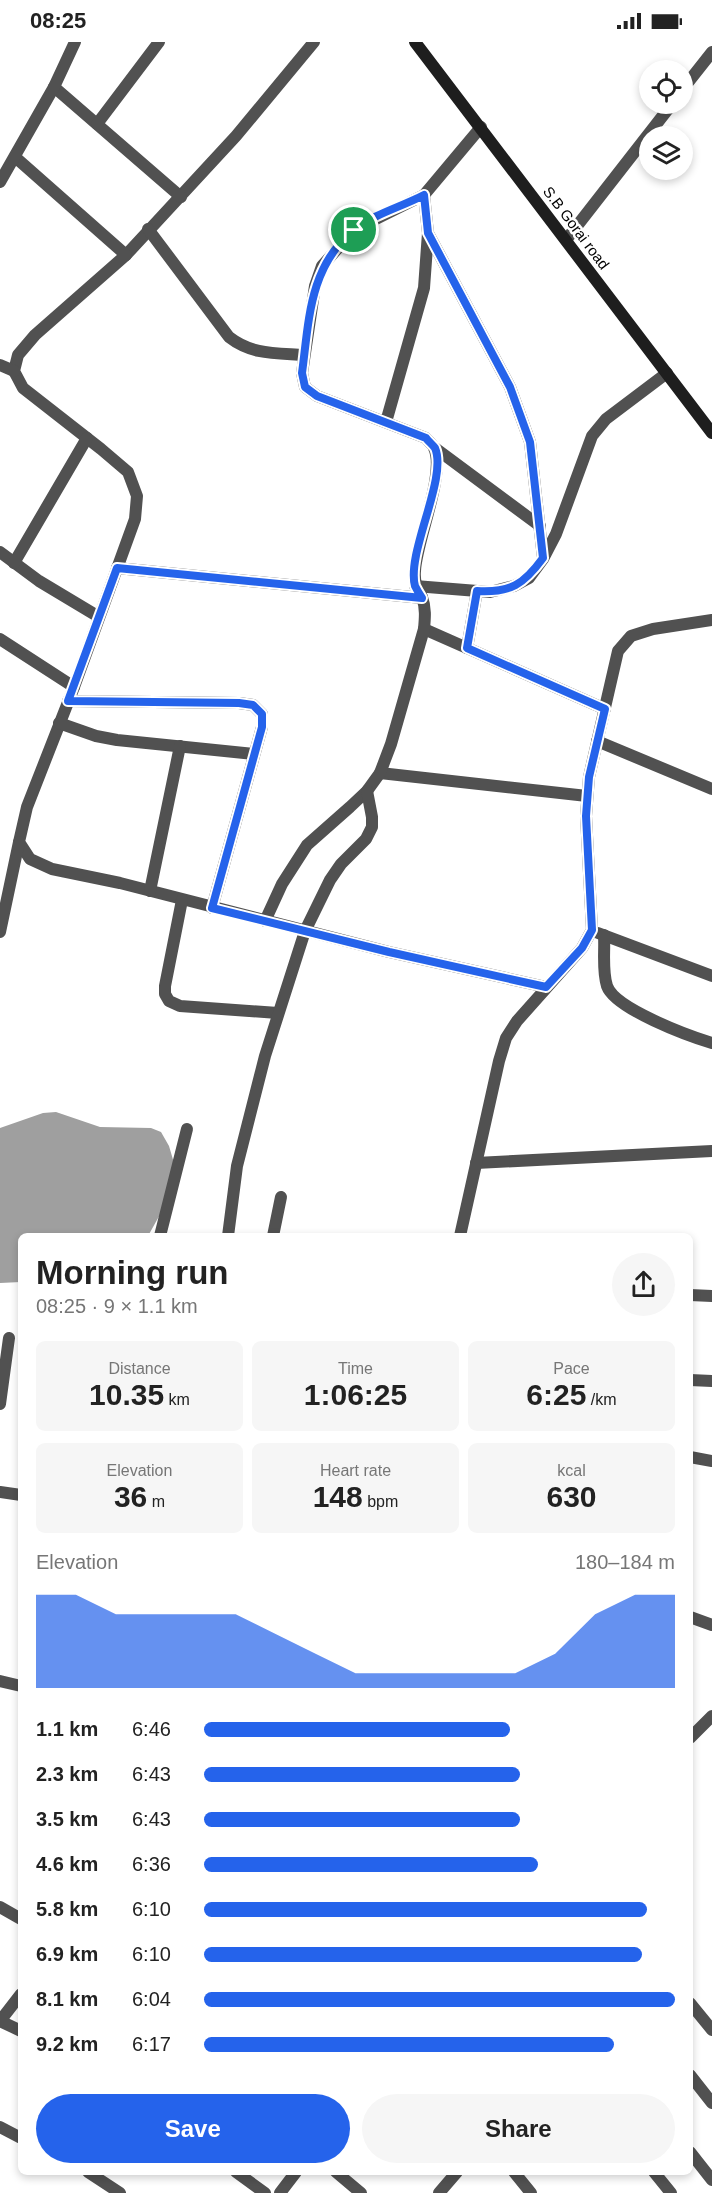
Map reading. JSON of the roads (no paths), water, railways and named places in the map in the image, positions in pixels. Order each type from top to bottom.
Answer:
[{"type":"street","points":[[0,182],[54,87],[75,42]]},
{"type":"street","points":[[97,124],[159,42]]},
{"type":"street","points":[[14,372],[18,355],[35,335],[126,255],[236,136],[314,42]]},
{"type":"street","name":"S.B Gorai road","points":[[422,44],[481,127],[712,433]]},
{"type":"street","points":[[693,76],[712,52]]},
{"type":"street","points":[[54,87],[181,197]]},
{"type":"street","points":[[566,240],[664,114]]},
{"type":"street","points":[[481,127],[424,195],[354,230],[322,266],[315,286],[302,373],[305,387],[317,396],[426,438],[435,448],[540,526]]},
{"type":"street","points":[[15,157],[126,255]]},
{"type":"street","points":[[386,423],[424,288],[428,233],[424,195]]},
{"type":"street","points":[[148,230],[229,337],[241,347],[260,352],[304,355]]},
{"type":"street","points":[[428,233],[510,387],[520,413],[530,442],[543,558]]},
{"type":"street","points":[[0,366],[14,372],[23,388],[128,472],[136,496],[135,519],[74,687],[27,807],[0,932]]},
{"type":"street","points":[[415,586],[490,592],[514,586],[529,578],[556,534],[592,436],[606,419],[667,373]]},
{"type":"street","points":[[14,563],[87,438]]},
{"type":"street","points":[[265,921],[282,884],[307,845],[367,790],[380,773],[391,744],[424,629],[426,614],[422,598],[415,586],[416,562],[435,480],[437,462],[435,448]]},
{"type":"street","points":[[0,552],[99,617]]},
{"type":"street","points":[[117,568],[422,598]]},
{"type":"street","points":[[467,648],[477,591]]},
{"type":"street","points":[[461,1233],[499,1060],[506,1038],[518,1020],[582,948],[592,930],[587,796],[589,777],[618,651],[631,636],[652,629],[712,620]]},
{"type":"street","points":[[424,629],[605,709]]},
{"type":"street","points":[[0,639],[74,687]]},
{"type":"street","points":[[68,701],[239,703],[253,705],[262,714],[262,727],[212,908]]},
{"type":"street","points":[[59,723],[96,736],[254,754]]},
{"type":"street","points":[[597,741],[712,789]]},
{"type":"street","points":[[150,891],[180,746]]},
{"type":"street","points":[[380,773],[587,796]]},
{"type":"street","points":[[228,1233],[244,1130],[278,1014],[305,931],[330,879],[341,864],[366,839],[372,827],[367,790]]},
{"type":"street","points":[[19,842],[30,860],[52,869],[546,987]]},
{"type":"street","points":[[182,900],[165,986],[165,994],[169,1001],[180,1006],[278,1014]]},
{"type":"street","points":[[592,930],[712,976]]},
{"type":"street","points":[[604,935],[608,988],[616,999],[672,1029],[712,1043]]},
{"type":"street","points":[[161,1233],[187,1129]]},
{"type":"street","points":[[476,1163],[712,1151]]},
{"type":"street","points":[[274,1233],[281,1197]]},
{"type":"street","points":[[693,1295],[712,1296]]},
{"type":"street","points":[[0,1404],[9,1338]]},
{"type":"street","points":[[693,1380],[712,1381]]},
{"type":"street","points":[[693,1458],[712,1461]]},
{"type":"street","points":[[0,1492],[18,1495]]},
{"type":"street","points":[[693,1618],[712,1624]]},
{"type":"street","points":[[0,1681],[18,1685]]},
{"type":"street","points":[[693,1735],[712,1716]]},
{"type":"street","points":[[0,1907],[18,1917]]},
{"type":"street","points":[[18,1998],[0,2021],[18,2030]]},
{"type":"street","points":[[693,2007],[712,2030]]},
{"type":"street","points":[[693,2079],[712,2103]]},
{"type":"street","points":[[0,2127],[18,2136]]},
{"type":"street","points":[[693,2156],[712,2180]]},
{"type":"street","points":[[93,2175],[120,2193]]},
{"type":"street","points":[[241,2175],[265,2193]]},
{"type":"street","points":[[279,2193],[294,2175]]},
{"type":"street","points":[[345,2175],[361,2193]]},
{"type":"street","points":[[439,2193],[454,2175]]},
{"type":"street","points":[[516,2175],[531,2193]]},
{"type":"street","points":[[656,2175],[671,2193]]}]
